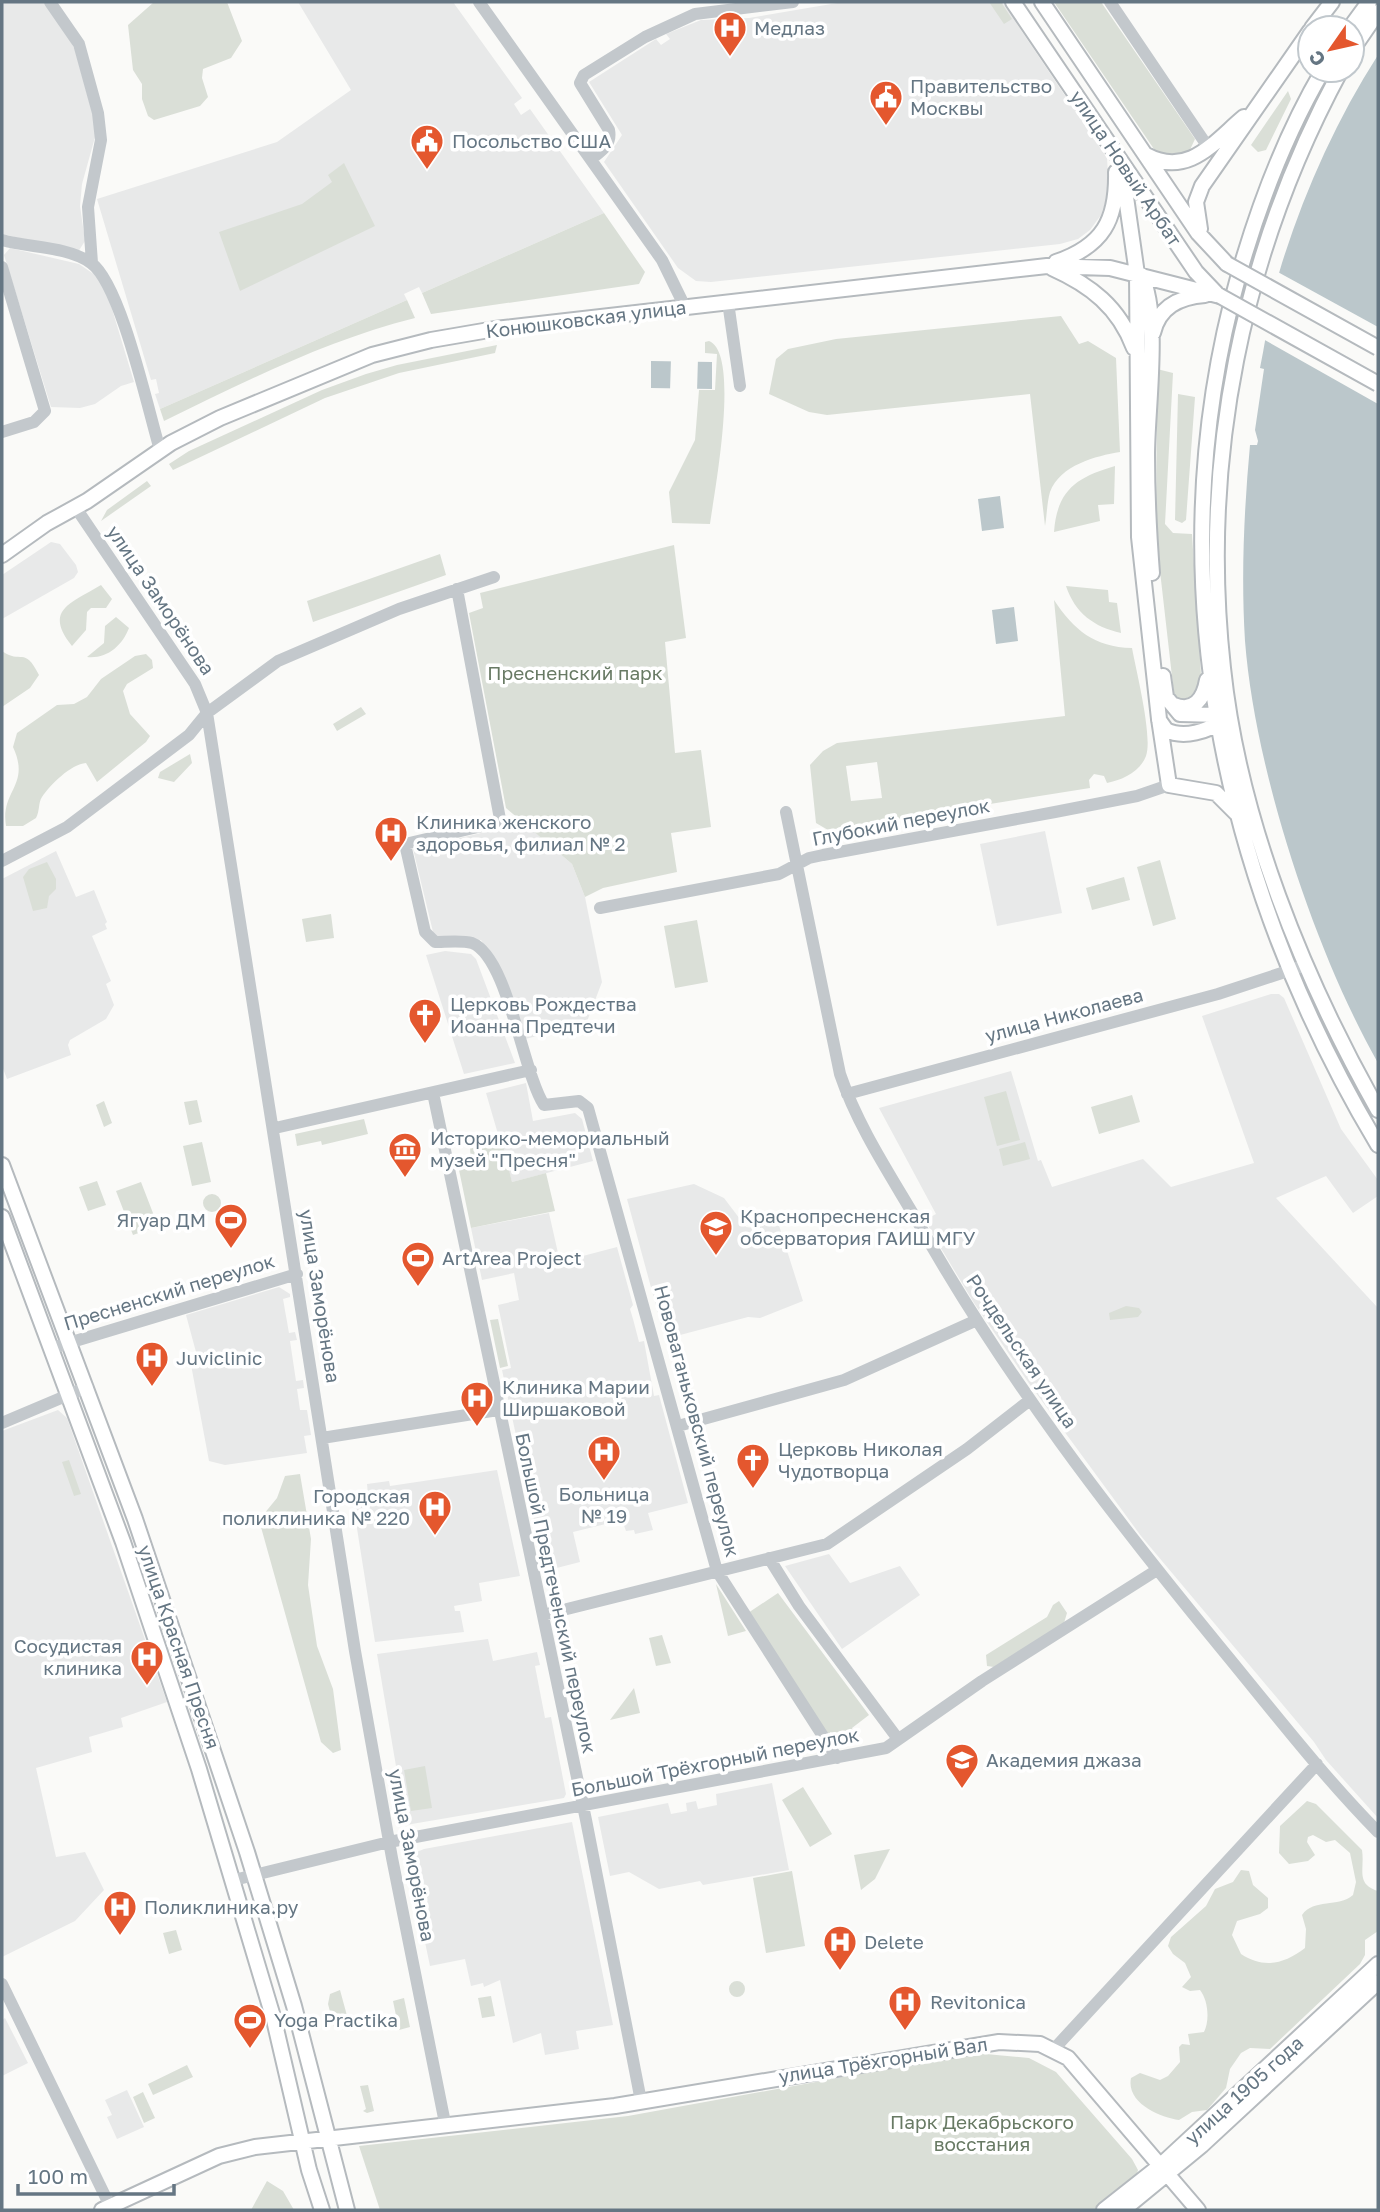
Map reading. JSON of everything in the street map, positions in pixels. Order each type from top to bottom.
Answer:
[{"type":"main road","name":"улица Новый Арбат","points":[[1013,2],[1196,272],[1220,296]]},
{"type":"main road","name":"улица Новый Арбат","points":[[1042,2],[1208,246],[1227,264],[1378,348]]},
{"type":"main road","points":[[1366,30],[1378,12]]},
{"type":"main road","points":[[1208,246],[1195,214],[1198,193],[1253,109],[1296,50]]},
{"type":"main road","points":[[1316,84],[1299,115],[1264,197],[1223,332],[1209,420],[1203,498],[1204,617],[1208,672],[1216,720],[1239,817],[1266,910],[1290,972],[1323,1043],[1378,1145]]},
{"type":"main road","points":[[1333,84],[1313,121],[1279,200],[1240,333],[1221,461],[1219,616],[1230,715],[1266,853],[1306,965],[1378,1110]]},
{"type":"main road","points":[[1144,154],[1174,165],[1195,157],[1253,109]]},
{"type":"main road","points":[[1047,266],[1070,257],[1095,242],[1113,215],[1116,173],[1109,144]]},
{"type":"main road","points":[[1121,162],[1139,274],[1139,537],[1158,719],[1169,785]]},
{"type":"main road","name":"Конюшковская улица","points":[[2,555],[47,523],[76,508],[192,431],[271,395],[372,355],[432,340],[495,329],[1047,266],[1083,265],[1139,274],[1220,296]]},
{"type":"main road","points":[[1047,266],[1084,283],[1104,300],[1134,346],[1138,375]]},
{"type":"main road","points":[[1139,274],[1148,299],[1149,535],[1164,685],[1170,703],[1180,714],[1216,720]]},
{"type":"main road","points":[[1150,342],[1156,322],[1175,302],[1194,296],[1220,296],[1378,384]]},
{"type":"main road","points":[[1170,703],[1180,708],[1196,704],[1204,693],[1208,672]]},
{"type":"main road","points":[[1169,785],[1174,749],[1190,733],[1230,715]]},
{"type":"main road","points":[[1158,719],[1166,730],[1190,733]]},
{"type":"main road","points":[[1169,785],[1216,793],[1239,817]]},
{"type":"main road","name":"улица Красная Пресня","points":[[2,1165],[135,1519],[254,1874],[294,2006],[337,2180],[347,2210]]},
{"type":"main road","name":"улица Красная Пресня","points":[[2,1217],[70,1394],[134,1574],[234,1881],[280,2042],[322,2210]]},
{"type":"main road","name":"улица 1905 года","points":[[1123,2210],[1378,1964]]},
{"type":"main road","name":"улица 1905 года","points":[[1104,2210],[1165,2170],[1378,1982]]},
{"type":"main road","name":"улица Трёхгорный Вал","points":[[106,2208],[237,2150],[445,2123],[548,2115],[971,2044],[1021,2042],[1054,2049]]},
{"type":"main road","points":[[1054,2049],[1080,2070],[1198,2210]]},
{"type":"main road","points":[[315,2188],[320,2174],[330,2173],[337,2180]]},
{"type":"street","points":[[50,2],[79,44],[98,113],[102,140],[88,207],[92,264]]},
{"type":"street","points":[[479,2],[662,260],[685,307]]},
{"type":"street","points":[[591,159],[607,144],[610,137],[609,130],[581,86],[582,76],[645,37],[695,14],[793,2]]},
{"type":"street","points":[[1110,2],[1208,147]]},
{"type":"street","points":[[2,240],[78,257],[92,264],[107,281],[160,450]]},
{"type":"street","points":[[2,267],[45,411],[34,422],[2,432]]},
{"type":"street","points":[[728,302],[740,386]]},
{"type":"street","name":"улица Заморёнова","points":[[76,508],[195,684],[207,712],[275,1128],[355,1651],[389,1842],[445,2123]]},
{"type":"street","points":[[2,861],[67,827],[189,735],[207,712],[290,655],[494,577]]},
{"type":"street","points":[[275,1128],[531,1070],[500,979],[484,952],[472,943],[435,942],[427,937],[405,844],[495,824],[500,814],[457,589]]},
{"type":"street","name":"Глубокий переулок","points":[[600,908],[779,874],[799,863],[823,855],[1137,796],[1169,785]]},
{"type":"street","name":"Рочдельская улица","points":[[786,811],[799,863],[835,1056],[847,1094],[930,1244],[1030,1400],[1157,1570],[1317,1765],[1378,1832]]},
{"type":"street","name":"улица Николаева","points":[[847,1094],[1218,994],[1306,965]]},
{"type":"street","name":"Нововаганьковский переулок","points":[[531,1070],[544,1105],[579,1101],[588,1108],[717,1571],[837,1758]]},
{"type":"street","name":"Большой Предтеченский переулок","points":[[433,1093],[641,2101]]},
{"type":"street","name":"Пресненский переулок","points":[[52,1348],[297,1274]]},
{"type":"street","points":[[678,1426],[844,1380],[977,1320]]},
{"type":"street","points":[[2,1423],[87,1387]]},
{"type":"street","points":[[542,1615],[832,1541],[967,1449],[1030,1400]]},
{"type":"street","points":[[323,1438],[498,1410]]},
{"type":"street","points":[[769,1558],[799,1606],[898,1739]]},
{"type":"street","name":"Большой Трёхгорный переулок","points":[[234,1881],[389,1842],[886,1748],[982,1681],[1157,1570]]},
{"type":"street","points":[[1054,2049],[1317,1765]]},
{"type":"street","points":[[2,1984],[106,2208]]},
{"type":"shaded area","points":[[2,2],[43,2],[62,25],[75,50],[97,130],[82,184],[80,206],[85,241],[78,252],[2,234]]},
{"type":"shaded area","points":[[298,2],[453,2],[522,98],[514,104],[521,115],[530,109],[604,213],[422,293],[419,287],[404,294],[407,300],[160,409],[155,394],[159,393],[156,379],[151,380],[97,199],[277,142],[351,90]]},
{"type":"shaded area","points":[[843,2],[1002,2],[1107,158],[1109,192],[1101,215],[1090,230],[1078,239],[1060,244],[711,282],[696,281],[678,268],[604,162],[622,135],[589,82],[656,39],[661,45],[670,39],[666,34],[701,20],[749,18]]},
{"type":"shaded area","points":[[1378,55],[1378,1063],[1354,1018],[1310,914],[1275,801],[1251,692],[1245,641],[1243,568],[1250,445],[1257,445],[1258,441],[1255,430],[1264,369],[1260,368],[1278,276],[1323,156],[1361,84],[1366,84],[1366,75]]},
{"type":"shaded area","points":[[10,248],[79,264],[98,277],[109,299],[134,382],[121,386],[95,404],[80,408],[51,407],[4,255]]},
{"type":"shaded area","points":[[651,361],[712,362],[712,389],[651,388]]},
{"type":"shaded area","points":[[1000,496],[1004,528],[982,531],[978,499]]},
{"type":"shaded area","points":[[51,542],[60,544],[76,565],[78,572],[74,578],[2,619],[2,575]]},
{"type":"shaded area","points":[[1014,607],[1018,641],[996,644],[992,610]]},
{"type":"shaded area","points":[[517,817],[572,864],[585,897],[602,982],[586,1024],[525,1039],[498,965],[481,940],[434,936],[413,849],[511,826]]},
{"type":"shaded area","points":[[1045,831],[1062,913],[997,926],[980,844]]},
{"type":"shaded area","points":[[56,851],[76,897],[94,890],[107,922],[107,929],[92,936],[111,981],[106,984],[114,1005],[106,1019],[70,1040],[68,1045],[71,1055],[7,1079],[2,1066],[2,879]]},
{"type":"shaded area","points":[[445,951],[471,954],[476,959],[515,1063],[464,1074],[426,955]]},
{"type":"shaded area","points":[[1271,994],[1279,994],[1284,998],[1341,1129],[1378,1180],[1378,1196],[1353,1213],[1326,1176],[1276,1198],[1378,1308],[1378,1818],[1326,1760],[1314,1742],[1141,1536],[1028,1382],[974,1303],[933,1235],[925,1220],[936,1214],[879,1108],[1011,1071],[1038,1161],[1041,1160],[1052,1187],[1143,1159],[1171,1187],[1254,1163],[1202,1016]]},
{"type":"shaded area","points":[[526,1083],[533,1121],[575,1113],[582,1119],[593,1161],[512,1182],[486,1093]]},
{"type":"shaded area","name":"Краснопресненская обсерватория ГАИШ МГУ","points":[[694,1184],[724,1198],[746,1227],[754,1228],[776,1216],[803,1301],[760,1318],[748,1317],[665,1339],[627,1199]]},
{"type":"shaded area","points":[[549,1213],[560,1262],[617,1247],[633,1305],[630,1309],[639,1342],[644,1341],[654,1396],[659,1395],[688,1503],[648,1513],[653,1530],[635,1534],[634,1530],[626,1531],[622,1520],[573,1532],[580,1562],[545,1571],[502,1370],[511,1368],[498,1305],[519,1300],[514,1273],[482,1280],[471,1228]]},
{"type":"shaded area","points":[[279,1287],[290,1294],[290,1297],[283,1299],[289,1333],[295,1332],[297,1340],[290,1341],[296,1381],[303,1380],[304,1388],[297,1389],[300,1410],[307,1410],[311,1435],[304,1436],[307,1453],[225,1465],[209,1461],[189,1354],[196,1352],[186,1315]]},
{"type":"shaded area","points":[[58,1410],[67,1418],[167,1702],[121,1718],[123,1727],[89,1737],[92,1752],[36,1768],[56,1857],[85,1852],[104,1890],[75,1921],[2,1957],[2,1431]]},
{"type":"shaded area","name":"Городская поликлиника № 220","points":[[497,1470],[520,1576],[479,1583],[482,1601],[454,1606],[455,1611],[460,1611],[464,1632],[375,1642],[352,1497],[368,1495],[367,1484],[389,1481],[390,1486]]},
{"type":"shaded area","points":[[829,1554],[850,1583],[900,1566],[920,1595],[842,1649],[785,1566]]},
{"type":"shaded area","points":[[488,1639],[493,1661],[537,1652],[540,1665],[535,1666],[545,1718],[551,1717],[566,1794],[564,1798],[406,1825],[377,1654]]},
{"type":"shaded area","points":[[772,1783],[789,1870],[703,1885],[700,1881],[659,1889],[629,1872],[610,1876],[598,1817],[668,1803],[671,1814],[687,1811],[686,1803],[696,1801],[698,1809],[717,1805],[716,1794]]},
{"type":"shaded area","points":[[572,1822],[613,2025],[576,2031],[579,2049],[545,2055],[541,2033],[513,2043],[500,1980],[484,1987],[483,1983],[471,1986],[465,1959],[430,1966],[407,1856],[424,1849]]},
{"type":"shaded area","points":[[5,2018],[28,2063],[2,2076],[2,2020]]},
{"type":"shaded area","points":[[127,2090],[144,2127],[117,2139],[107,2117],[112,2115],[105,2100]]},
{"type":"green space","points":[[154,2],[227,2],[242,41],[231,58],[203,69],[202,78],[208,97],[200,106],[154,120],[148,116],[142,99],[142,84],[133,70],[128,25]]},
{"type":"green space","points":[[989,2],[1001,2],[1012,19],[1004,24]]},
{"type":"green space","points":[[1054,2],[1101,2],[1195,139],[1188,154],[1171,160],[1156,152]]},
{"type":"green space","points":[[1288,91],[1291,99],[1266,150],[1258,152],[1251,145]]},
{"type":"green space","points":[[344,163],[375,226],[240,291],[219,232],[302,204],[332,182],[328,175]]},
{"type":"green space","points":[[604,213],[645,272],[639,284],[431,314],[422,293]]},
{"type":"green space","points":[[407,300],[415,318],[319,350],[164,421],[160,409]]},
{"type":"green space","points":[[1061,316],[1079,344],[1088,341],[1116,358],[1120,452],[1090,459],[1062,475],[1050,492],[1045,526],[1030,394],[827,415],[809,412],[769,394],[776,359],[788,349],[836,339]]},
{"type":"green space","points":[[709,341],[718,351],[723,370],[724,396],[720,456],[710,524],[672,523],[669,492],[695,440],[699,390],[715,390],[717,354],[705,353],[705,342]]},
{"type":"green space","points":[[497,345],[495,353],[399,373],[325,398],[173,470],[169,464],[189,451],[322,390],[366,374]]},
{"type":"green space","points":[[1157,369],[1173,373],[1165,524],[1173,533],[1192,534],[1202,690],[1197,699],[1180,701],[1174,694],[1156,536]]},
{"type":"green space","points":[[1178,394],[1195,397],[1186,520],[1182,523],[1175,520]]},
{"type":"green space","points":[[1115,466],[1114,504],[1098,505],[1100,521],[1054,532],[1059,506],[1071,487],[1090,475]]},
{"type":"green space","points":[[147,481],[151,486],[101,521],[107,510]]},
{"type":"green space","name":"Пресненский парк","points":[[674,545],[686,638],[665,642],[675,753],[701,750],[711,827],[671,833],[677,872],[603,888],[585,897],[572,864],[506,808],[469,613],[483,608],[480,593]]},
{"type":"green space","points":[[440,554],[446,575],[313,622],[307,601]]},
{"type":"green space","points":[[101,585],[112,599],[106,608],[91,608],[87,612],[86,630],[72,646],[60,624],[64,609]]},
{"type":"green space","points":[[1066,586],[1108,590],[1109,602],[1117,603],[1121,633],[1094,623],[1080,611]]},
{"type":"green space","points":[[1054,600],[1069,620],[1086,635],[1107,644],[1132,648],[1148,747],[1143,762],[1135,771],[1107,783],[1104,776],[1094,774],[1089,780],[1090,788],[828,830],[816,823],[810,765],[823,751],[837,743],[1065,716]],"holes":[[[877,762],[882,798],[851,801],[846,766]]]},
{"type":"green space","points":[[116,617],[129,628],[122,640],[113,650],[101,656],[87,657],[104,643],[105,626]]},
{"type":"green space","points":[[2,651],[8,655],[26,658],[39,675],[30,688],[2,707]]},
{"type":"green space","points":[[146,654],[152,660],[153,668],[127,684],[123,691],[130,714],[150,736],[146,742],[97,782],[86,763],[74,767],[46,792],[41,799],[36,818],[23,826],[6,826],[7,804],[19,771],[13,747],[17,733],[57,705],[74,704],[87,697],[101,679],[135,656]]},
{"type":"green space","points":[[361,707],[366,714],[337,731],[333,724]]},
{"type":"green space","points":[[190,754],[192,763],[174,782],[158,778],[160,772]]},
{"type":"green space","points":[[1160,860],[1176,919],[1153,926],[1137,867]]},
{"type":"green space","points":[[47,862],[56,879],[56,889],[49,896],[47,908],[33,911],[23,877],[29,869]]},
{"type":"green space","points":[[1124,877],[1130,900],[1092,910],[1086,888]]},
{"type":"green space","points":[[331,914],[334,938],[306,942],[302,919]]},
{"type":"green space","points":[[697,920],[708,982],[675,988],[664,926]]},
{"type":"green space","points":[[1006,1091],[1020,1140],[997,1146],[984,1097]]},
{"type":"green space","points":[[1132,1095],[1140,1122],[1099,1134],[1091,1107]]},
{"type":"green space","points":[[197,1100],[202,1122],[189,1125],[184,1102]]},
{"type":"green space","points":[[104,1101],[112,1123],[104,1127],[96,1105]]},
{"type":"green space","points":[[364,1119],[368,1134],[322,1145],[321,1141],[297,1146],[295,1134]]},
{"type":"green space","points":[[501,1138],[512,1182],[546,1173],[555,1211],[471,1228],[459,1170],[471,1167],[470,1146]]},
{"type":"green space","points":[[202,1142],[211,1182],[192,1186],[183,1146]]},
{"type":"green space","points":[[1025,1142],[1030,1159],[1003,1166],[999,1149]]},
{"type":"green space","points":[[97,1181],[106,1205],[88,1211],[79,1187]]},
{"type":"green space","points":[[141,1182],[158,1226],[133,1235],[116,1191]]},
{"type":"green space","points":[[212,1194],[220,1199],[221,1203],[216,1211],[212,1212],[204,1207],[203,1203],[208,1195]]},
{"type":"green space","points":[[1126,1306],[1139,1308],[1142,1312],[1138,1317],[1110,1320],[1109,1313]]},
{"type":"green space","points":[[498,1319],[508,1366],[500,1368],[490,1320]]},
{"type":"green space","points":[[69,1460],[81,1494],[74,1496],[62,1462]]},
{"type":"green space","points":[[300,1474],[311,1539],[308,1585],[317,1646],[333,1689],[341,1750],[333,1753],[321,1742],[259,1520],[277,1498],[285,1476]]},
{"type":"green space","points":[[716,1584],[746,1631],[728,1636]]},
{"type":"green space","points":[[778,1593],[869,1715],[852,1728],[856,1741],[840,1744],[831,1732],[828,1734],[748,1613]]},
{"type":"green space","points":[[1059,1601],[1067,1613],[1064,1623],[994,1667],[987,1666],[986,1655],[1047,1617],[1053,1605]]},
{"type":"green space","points":[[662,1635],[671,1663],[656,1666],[649,1638]]},
{"type":"green space","points":[[634,1688],[640,1713],[610,1720]]},
{"type":"green space","points":[[425,1766],[432,1808],[411,1811],[404,1770]]},
{"type":"green space","points":[[803,1787],[832,1834],[810,1847],[782,1800]]},
{"type":"green space","points":[[1307,1801],[1316,1804],[1362,1850],[1362,1875],[1366,1884],[1378,1891],[1378,1931],[1365,1940],[1365,1955],[1360,1964],[1270,2049],[1250,2048],[1241,2053],[1230,2069],[1226,2088],[1207,2110],[1192,2112],[1179,2120],[1154,2112],[1134,2095],[1131,2078],[1140,2073],[1160,2080],[1168,2076],[1180,2062],[1179,2047],[1182,2044],[1190,2045],[1188,2034],[1204,2032],[1207,2016],[1203,1994],[1200,1990],[1190,1991],[1182,1987],[1191,1977],[1185,1963],[1173,1954],[1168,1946],[1171,1937],[1206,1906],[1215,1889],[1233,1882],[1241,1870],[1249,1871],[1253,1885],[1268,1898],[1268,1908],[1260,1914],[1237,1921],[1232,1935],[1241,1954],[1266,1963],[1282,1961],[1305,1948],[1306,1929],[1302,1915],[1307,1910],[1353,1895],[1356,1882],[1350,1853],[1335,1840],[1326,1842],[1313,1835],[1308,1837],[1307,1842],[1315,1855],[1308,1861],[1289,1864],[1279,1853],[1280,1826]]},
{"type":"green space","points":[[890,1849],[875,1879],[861,1890],[854,1855]]},
{"type":"green space","points":[[792,1871],[805,1946],[766,1953],[753,1878]]},
{"type":"green space","points":[[176,1930],[182,1950],[169,1954],[163,1933]]},
{"type":"green space","points":[[734,1981],[740,1981],[745,1989],[743,1995],[734,1997],[729,1992],[729,1986]]},
{"type":"green space","points":[[340,1990],[349,2023],[334,2027],[328,2004],[330,1994]]},
{"type":"green space","points":[[491,1996],[495,2016],[482,2018],[478,1998]]},
{"type":"green space","points":[[404,1998],[410,2027],[399,2030],[393,2001]]},
{"type":"green space","name":"Парк Декабрьского восстания","points":[[975,2053],[1029,2058],[1056,2072],[1132,2159],[1138,2170],[1136,2178],[1095,2210],[380,2210],[359,2146],[628,2116]]},
{"type":"green space","points":[[187,2065],[193,2077],[153,2095],[148,2084]]},
{"type":"green space","points":[[368,2085],[374,2111],[367,2113],[363,2111],[366,2109],[360,2086]]},
{"type":"green space","points":[[143,2092],[155,2118],[144,2123],[133,2097]]},
{"type":"green space","points":[[267,2181],[283,2191],[294,2210],[251,2210]]},
{"type":"pier","points":[[1276,271],[1378,327],[1378,404],[1263,339]]},
{"type":"pier","points":[[671,358],[698,358],[697,392],[670,391]]},
{"type":"place","name":"Медлаз","points":[[730,58]]},
{"type":"place","name":"Правительство Москвы","points":[[886,127]]},
{"type":"place","name":"Посольство США","points":[[427,171]]},
{"type":"place","name":"Клиника женского здоровья, филиал № 2","points":[[391,863]]},
{"type":"place","name":"Церковь Рождества Иоанна Предтечи","points":[[425,1045]]},
{"type":"place","name":"Историко-мемориальный музей \"Пресня\"","points":[[405,1179]]},
{"type":"place","name":"Ягуар ДМ","points":[[231,1250]]},
{"type":"place","name":"Краснопресненская обсерватория ГАИШ МГУ","points":[[716,1257]]},
{"type":"place","name":"ArtArea Project","points":[[418,1288]]},
{"type":"place","name":"Juviclinic","points":[[152,1388]]},
{"type":"place","name":"Клиника Марии Ширшаковой","points":[[477,1428]]},
{"type":"place","name":"Больница № 19","points":[[604,1482]]},
{"type":"place","name":"Церковь Николая Чудотворца","points":[[753,1490]]},
{"type":"place","name":"Городская поликлиника № 220","points":[[435,1537]]},
{"type":"place","name":"Сосудистая клиника","points":[[147,1687]]},
{"type":"place","name":"Академия джаза","points":[[962,1790]]},
{"type":"place","name":"Поликлиника.ру","points":[[120,1937]]},
{"type":"place","name":"Delete","points":[[840,1972]]},
{"type":"place","name":"Revitonica","points":[[905,2032]]},
{"type":"place","name":"Yoga Practika","points":[[250,2050]]}]
